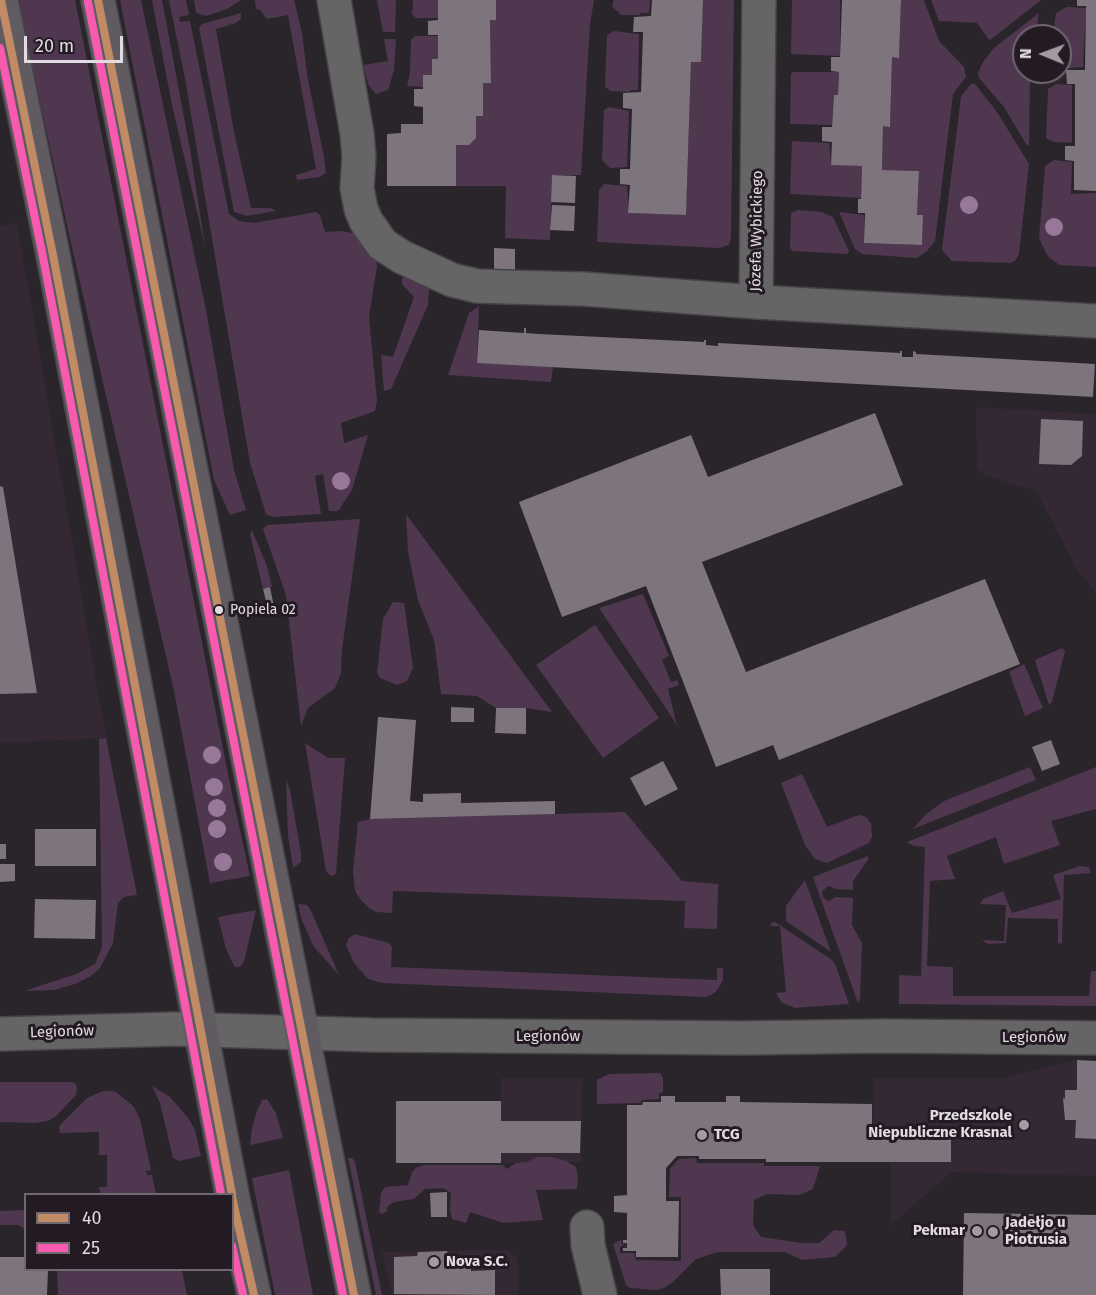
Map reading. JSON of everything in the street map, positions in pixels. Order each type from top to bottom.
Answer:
[{"type":"main road","points":[[1,0],[53,255],[232,1193]]},
{"type":"main road","points":[[98,0],[354,1295]]},
{"type":"main road","points":[[234,1204],[254,1295]]},
{"type":"street","name":"Józefa Wybickiego","points":[[334,0],[357,134],[359,157],[357,188],[361,209],[366,222],[382,244],[402,257],[452,280],[477,286],[584,289],[756,302],[759,0]]},
{"type":"street","points":[[756,302],[1096,321]]},
{"type":"street","name":"Legionów","points":[[0,1034],[130,1029],[303,1034],[1096,1038]]},
{"type":"street","points":[[587,1227],[588,1245],[600,1295]]},
{"type":"shaded area","points":[[18,0],[75,0],[250,876],[210,883],[174,691],[70,239]]},
{"type":"shaded area","points":[[120,0],[141,0],[206,310],[234,470],[246,510],[230,515],[214,480]]},
{"type":"shaded area","points":[[152,0],[162,0],[190,149],[205,246],[172,105]]},
{"type":"shaded area","points":[[169,0],[186,0],[189,15],[179,17],[180,22],[190,21],[229,214],[239,221],[254,223],[316,212],[320,215],[325,232],[342,231],[357,234],[375,251],[377,266],[369,317],[377,401],[375,411],[341,423],[344,443],[368,435],[352,490],[338,511],[329,511],[323,474],[315,476],[321,514],[273,517],[266,514],[250,463],[185,79]]},
{"type":"shaded area","points":[[194,0],[241,0],[227,9],[206,16],[196,13]]},
{"type":"shaded area","points":[[255,0],[294,0],[324,157],[326,173],[319,177],[297,180],[296,175],[316,169],[288,15],[267,19],[260,10],[256,9]]},
{"type":"shaded area","points":[[377,0],[396,0],[395,32],[383,32]]},
{"type":"shaded area","points":[[413,0],[438,0],[438,18],[416,18],[412,14]]},
{"type":"shaded area","points":[[496,0],[594,0],[590,24],[581,175],[552,175],[550,240],[505,238],[506,186],[456,186],[456,145],[476,116],[483,116],[483,83],[491,83],[490,20],[496,20]]},
{"type":"shaded area","points":[[614,0],[650,0],[649,13],[621,15],[612,6]]},
{"type":"shaded area","points":[[703,0],[734,0],[731,237],[729,245],[719,248],[597,242],[599,190],[604,184],[627,186],[629,213],[686,215],[691,62],[701,62]]},
{"type":"shaded area","points":[[792,0],[840,0],[840,56],[791,54]]},
{"type":"shaded area","points":[[901,0],[924,0],[939,41],[964,67],[966,77],[953,94],[935,241],[917,258],[862,254],[855,249],[839,212],[864,215],[865,243],[922,245],[923,215],[917,215],[919,171],[882,170],[883,126],[890,126],[892,57],[899,57]]},
{"type":"shaded area","points":[[931,0],[1041,0],[990,40],[977,23],[939,21]]},
{"type":"shaded area","points":[[1067,7],[1086,8],[1083,67],[1072,68],[1072,24],[1055,24],[1056,13]]},
{"type":"shaded area","points":[[241,13],[241,19],[236,23],[216,29],[234,132],[251,208],[271,208],[276,211],[247,216],[234,212],[199,28],[202,24]]},
{"type":"shaded area","points":[[1039,13],[1037,24],[1025,24]]},
{"type":"shaded area","points":[[614,31],[639,34],[638,90],[611,91],[605,87],[607,35]]},
{"type":"shaded area","points":[[1012,34],[1012,84],[1030,84],[1029,146],[1004,107],[979,78],[978,73],[983,62],[994,48]]},
{"type":"shaded area","points":[[415,36],[438,36],[438,59],[432,75],[423,75],[423,87],[407,86],[410,73],[411,40]]},
{"type":"shaded area","points":[[384,39],[396,39],[394,70],[388,90],[376,94],[369,86],[363,65],[388,61]]},
{"type":"shaded area","points":[[793,72],[839,72],[838,95],[834,96],[832,125],[790,124],[791,74]]},
{"type":"shaded area","points":[[971,84],[975,84],[997,112],[1029,164],[1019,254],[1015,261],[1010,263],[952,261],[942,250],[961,96]]},
{"type":"shaded area","points":[[1056,84],[1072,85],[1072,143],[1054,142],[1046,138],[1048,89]]},
{"type":"shaded area","points":[[609,107],[629,111],[627,167],[610,168],[602,160],[604,110]]},
{"type":"shaded area","points":[[792,141],[829,143],[831,165],[862,166],[861,198],[790,194]]},
{"type":"shaded area","points":[[1054,160],[1072,162],[1071,194],[1096,193],[1096,267],[1059,265],[1048,256],[1039,238],[1045,166]]},
{"type":"shaded area","points":[[798,210],[821,212],[833,217],[849,251],[848,254],[793,251],[790,248],[791,213]]},
{"type":"shaded area","points":[[17,223],[106,738],[0,743],[0,226]]},
{"type":"shaded area","points":[[404,276],[420,276],[429,289],[428,305],[391,389],[384,391],[381,355],[393,357],[414,297],[402,284]]},
{"type":"shaded area","points":[[479,306],[477,362],[553,367],[551,382],[448,375],[469,313]]},
{"type":"shaded area","points":[[976,407],[1096,414],[1096,593],[1078,571],[1036,491],[984,475],[977,468]]},
{"type":"shaded area","points":[[406,514],[552,712],[526,708],[496,708],[477,696],[441,694],[434,640],[418,600],[408,552]]},
{"type":"shaded area","points":[[360,519],[342,650],[341,673],[335,688],[308,708],[301,726],[286,595],[263,529],[267,525]]},
{"type":"shaded area","points":[[252,530],[267,566],[272,587],[263,589],[250,534]]},
{"type":"shaded area","points":[[643,594],[669,656],[662,660],[671,682],[677,680],[679,685],[668,689],[677,725],[599,608]]},
{"type":"shaded area","points":[[393,602],[404,603],[413,668],[407,681],[397,685],[380,678],[377,673],[383,619]]},
{"type":"shaded area","points":[[595,625],[659,718],[603,758],[536,665]]},
{"type":"shaded area","points":[[1062,648],[1065,651],[1052,702],[1049,705],[1035,660]]},
{"type":"shaded area","points":[[1024,664],[1043,708],[1025,716],[1009,672]]},
{"type":"shaded area","points":[[106,738],[137,895],[124,897],[118,903],[113,943],[100,968],[91,976],[75,984],[54,990],[24,991],[76,974],[95,964],[102,947],[99,739]]},
{"type":"shaded area","points":[[305,743],[328,758],[345,758],[336,874],[331,876],[326,871]]},
{"type":"shaded area","points":[[1030,767],[1036,780],[913,829],[925,815],[944,801]]},
{"type":"shaded area","points":[[1096,767],[1096,809],[1051,821],[1060,845],[1004,864],[996,837],[947,856],[955,879],[930,881],[927,966],[953,967],[953,996],[1089,996],[1091,971],[1096,971],[1096,1006],[899,1004],[899,975],[921,976],[925,847],[914,846],[907,842]]},
{"type":"shaded area","points":[[802,774],[827,827],[859,815],[866,817],[871,823],[872,837],[869,843],[827,863],[815,859],[805,845],[781,783]]},
{"type":"shaded area","points":[[286,779],[301,854],[301,862],[293,868],[288,836]]},
{"type":"shaded area","points":[[625,812],[682,881],[718,884],[717,929],[684,928],[685,901],[393,891],[392,913],[376,912],[369,908],[355,891],[353,872],[358,822],[370,819]]},
{"type":"shaded area","points":[[868,856],[868,860],[853,881],[853,890],[836,889],[829,886],[822,891],[823,897],[828,901],[836,897],[853,898],[852,925],[862,943],[858,1003],[813,877]]},
{"type":"shaded area","points":[[1080,866],[1089,867],[1091,873],[1064,875],[1062,943],[1058,944],[1058,919],[1008,918],[1006,943],[988,944],[982,940],[1004,941],[1006,905],[980,904],[983,899],[1003,891],[1012,913],[1061,899],[1053,875]]},
{"type":"shaded area","points":[[805,880],[831,952],[786,921],[786,906]]},
{"type":"shaded area","points":[[298,904],[307,905],[311,911],[339,975],[314,947],[302,921]]},
{"type":"shaded area","points":[[256,910],[244,962],[240,967],[236,967],[226,949],[218,917]]},
{"type":"shaded area","points":[[775,922],[832,960],[849,1004],[795,1008],[781,1002],[776,993],[786,992],[780,926],[771,926],[771,923]]},
{"type":"shaded area","points":[[355,934],[389,943],[392,947],[391,967],[717,980],[717,968],[723,968],[723,980],[716,992],[706,997],[382,983],[368,979],[354,963],[346,945],[349,938]]},
{"type":"shaded area","name":"Przedszkole Niepubliczne Krasnal","points":[[1077,1060],[1096,1061],[1096,1176],[951,1172],[891,1225],[891,1162],[872,1162],[874,1078],[1002,1078]]},
{"type":"shaded area","points":[[660,1073],[663,1078],[663,1092],[659,1093],[659,1099],[642,1100],[641,1103],[597,1104],[597,1080],[609,1074]]},
{"type":"shaded area","points":[[501,1078],[582,1078],[581,1162],[501,1163]]},
{"type":"shaded area","points":[[0,1082],[72,1082],[76,1084],[77,1089],[76,1095],[50,1120],[36,1123],[0,1122]]},
{"type":"shaded area","points":[[152,1086],[170,1097],[189,1119],[195,1130],[201,1156],[179,1161],[173,1158],[160,1103]]},
{"type":"shaded area","points":[[103,1091],[114,1091],[134,1107],[140,1119],[151,1170],[146,1171],[147,1175],[152,1175],[156,1193],[100,1193],[99,1187],[107,1187],[107,1155],[99,1155],[99,1132],[60,1133],[59,1126],[87,1098]]},
{"type":"shaded area","points":[[267,1099],[276,1113],[283,1138],[250,1145],[257,1111],[262,1100]]},
{"type":"shaded area","points":[[537,1157],[552,1157],[566,1161],[576,1167],[578,1178],[577,1189],[536,1190],[543,1220],[504,1223],[470,1212],[466,1223],[452,1219],[451,1193],[443,1188],[425,1189],[414,1199],[394,1202],[388,1206],[387,1211],[382,1214],[379,1212],[381,1193],[385,1187],[408,1185],[412,1172],[417,1167],[425,1165],[503,1165],[507,1169],[516,1163],[527,1162]]},
{"type":"shaded area","points":[[348,1158],[352,1158],[355,1162],[382,1295],[376,1295]]},
{"type":"shaded area","points":[[696,1158],[697,1163],[820,1166],[813,1189],[799,1195],[767,1194],[754,1200],[753,1225],[761,1237],[801,1243],[819,1243],[834,1230],[845,1231],[847,1245],[835,1257],[802,1260],[785,1252],[718,1252],[696,1259],[664,1288],[657,1290],[630,1288],[626,1285],[613,1244],[621,1240],[622,1244],[625,1244],[620,1247],[620,1253],[634,1253],[636,1260],[681,1261],[681,1197],[669,1197],[670,1169],[679,1159]]},
{"type":"shaded area","points":[[289,1170],[313,1295],[275,1295],[252,1178]]},
{"type":"shaded area","points":[[24,1210],[24,1228],[18,1225],[0,1225],[0,1211]]},
{"type":"shaded area","points":[[508,1250],[518,1259],[518,1295],[392,1295],[382,1252]]},
{"type":"shaded area","points":[[57,1271],[182,1271],[187,1295],[58,1295]]},
{"type":"building","points":[[438,0],[496,0],[496,20],[490,20],[491,83],[483,83],[483,116],[476,116],[476,138],[469,145],[456,145],[456,186],[387,186],[387,134],[401,133],[401,124],[423,124],[423,107],[414,106],[414,89],[423,89],[423,75],[432,75],[432,59],[438,59],[438,35],[428,35],[428,21],[438,20]]},
{"type":"building","points":[[652,0],[703,0],[701,62],[691,62],[686,215],[628,213],[630,185],[620,184],[620,169],[630,169],[632,109],[623,108],[623,93],[641,92],[643,32],[633,32],[634,17],[651,16]]},
{"type":"building","points":[[842,0],[901,0],[899,58],[892,57],[890,127],[883,126],[882,170],[919,171],[917,215],[923,215],[922,245],[864,243],[865,213],[858,213],[858,199],[861,199],[862,166],[831,165],[832,142],[822,141],[822,127],[832,127],[834,95],[838,95],[839,72],[831,71],[831,57],[840,57]]},
{"type":"building","points":[[1077,0],[1096,0],[1096,191],[1074,190],[1074,161],[1065,160],[1065,146],[1075,146],[1075,84],[1072,84],[1072,70],[1085,70],[1086,6],[1077,6]]},
{"type":"building","points":[[552,175],[576,176],[575,203],[551,202]]},
{"type":"building","points":[[552,205],[575,206],[574,231],[550,230]]},
{"type":"building","points":[[494,248],[515,249],[515,270],[494,269]]},
{"type":"building","points":[[524,328],[526,328],[526,333],[539,334],[704,342],[706,340],[706,345],[718,346],[718,343],[900,353],[902,351],[902,357],[913,357],[913,351],[916,354],[1095,364],[1093,397],[477,363],[479,330],[524,333]]},
{"type":"building","points":[[875,413],[903,485],[702,562],[746,672],[985,579],[1020,664],[779,760],[773,745],[716,767],[646,586],[562,617],[519,502],[691,435],[708,477]]},
{"type":"building","points":[[1041,419],[1083,421],[1082,456],[1071,465],[1039,464]]},
{"type":"building","points":[[0,486],[3,487],[37,693],[0,694]]},
{"type":"building","points":[[270,587],[275,612],[269,613],[263,589]]},
{"type":"building","points":[[451,707],[474,708],[474,722],[451,722]]},
{"type":"building","points":[[496,708],[526,708],[526,734],[495,733]]},
{"type":"building","points":[[378,717],[416,720],[410,801],[423,802],[423,794],[461,793],[461,803],[555,801],[555,814],[370,819]]},
{"type":"building","points":[[1051,740],[1060,764],[1042,771],[1032,747]]},
{"type":"building","points":[[663,761],[678,789],[645,806],[630,778]]},
{"type":"building","points":[[35,829],[96,829],[96,866],[35,866]]},
{"type":"building","points":[[0,844],[6,844],[6,859],[0,859]]},
{"type":"building","points":[[0,864],[15,864],[15,881],[0,882]]},
{"type":"building","points":[[35,899],[96,900],[95,939],[34,938]]},
{"type":"building","points":[[1077,1060],[1096,1061],[1096,1139],[1075,1138],[1076,1120],[1065,1120],[1063,1098],[1065,1099],[1065,1090],[1077,1090]]},
{"type":"building","points":[[661,1096],[675,1096],[675,1102],[726,1102],[726,1096],[740,1096],[740,1102],[872,1104],[872,1127],[951,1128],[951,1162],[766,1162],[766,1159],[699,1159],[699,1156],[677,1156],[666,1168],[666,1201],[679,1201],[678,1257],[636,1257],[636,1251],[623,1251],[623,1248],[627,1248],[627,1243],[623,1243],[623,1240],[627,1240],[627,1213],[614,1212],[614,1196],[627,1195],[627,1105],[661,1102]]},
{"type":"building","points":[[396,1101],[501,1101],[501,1121],[581,1121],[580,1153],[501,1153],[501,1163],[396,1163]]},
{"type":"building","points":[[447,1192],[447,1217],[431,1217],[430,1193]]},
{"type":"building","points":[[964,1213],[1096,1215],[1096,1295],[963,1295]]},
{"type":"building","points":[[447,1251],[448,1256],[471,1256],[471,1271],[495,1270],[495,1295],[394,1294],[394,1257],[417,1256],[418,1252]]},
{"type":"building","points":[[0,1257],[24,1257],[24,1271],[48,1271],[47,1295],[0,1295]]},
{"type":"building","points":[[720,1269],[770,1269],[770,1295],[721,1295]]},
{"type":"transit line","name":"40","points":[[1,0],[53,255],[232,1193]]},
{"type":"transit line","name":"40","points":[[98,0],[354,1295]]},
{"type":"transit line","name":"25","points":[[88,2],[343,1295]]},
{"type":"transit line","name":"25","points":[[0,48],[43,257],[221,1193]]},
{"type":"transit line","name":"40","points":[[234,1206],[254,1295]]},
{"type":"transit line","name":"25","points":[[234,1255],[243,1295]]},
{"type":"place","name":"Popiela 02","points":[[219,610]]},
{"type":"place","name":"Przedszkole Niepubliczne Krasnal","points":[[1024,1125]]},
{"type":"place","name":"TCG","points":[[702,1135]]},
{"type":"place","name":"Pekmar","points":[[977,1231]]},
{"type":"place","name":"Jadełjo u Piotrusia","points":[[993,1232]]},
{"type":"place","name":"Nova S.C.","points":[[434,1262]]}]
